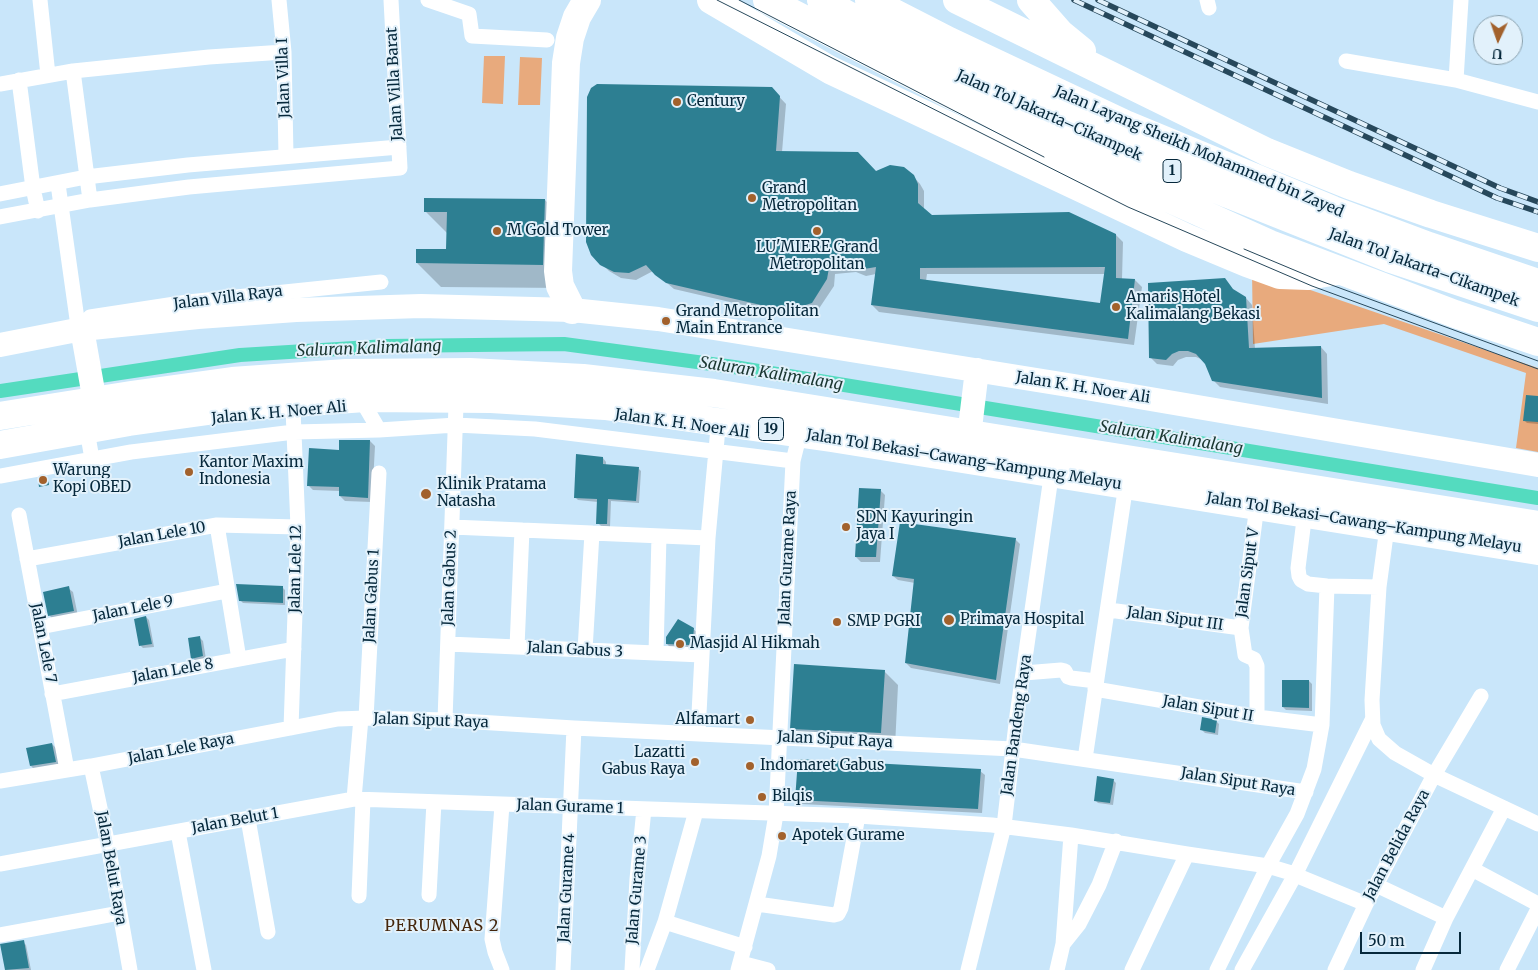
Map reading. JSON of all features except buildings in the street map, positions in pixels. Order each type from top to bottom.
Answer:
[{"type":"highway","points":[[572,310],[560,286],[558,271],[566,72],[570,38],[577,17],[587,0]]},
{"type":"highway","points":[[712,0],[830,70],[1187,238],[1247,263],[1280,274],[1308,276],[1338,271]]},
{"type":"highway","points":[[768,0],[955,97],[1119,176],[1270,244],[1455,314],[1538,342]]},
{"type":"highway","name":"Jalan Tol Jakarta–Cikampek","points":[[821,0],[943,68],[1119,148],[1391,259],[1538,308]]},
{"type":"highway","name":"Jalan Layang Sheikh Mohammed bin Zayed","points":[[869,0],[949,41],[1125,124],[1333,210],[1429,246],[1538,283]]},
{"type":"highway","name":"Jalan Layang Sheikh Mohammed bin Zayed","points":[[903,0],[1130,109],[1309,187],[1468,244],[1538,265]]},
{"type":"highway","points":[[957,0],[1267,152],[1349,185],[1431,214],[1538,248]]},
{"type":"highway","points":[[1031,0],[1060,33],[1086,54],[1175,108]]},
{"type":"highway","name":"Jalan Tol Bekasi–Cawang–Kampung Melayu","points":[[0,416],[232,381],[346,373],[470,372],[582,378],[724,394],[1538,526]]},
{"type":"highway","name":"Jalan Tol Bekasi–Cawang–Kampung Melayu","points":[[5,459],[129,422],[237,407],[364,398],[491,398],[605,406],[841,440],[1538,551]]},
{"type":"main road","name":"Jalan K. H. Noer Ali","points":[[0,345],[198,317],[357,307],[421,306],[572,310],[658,319],[973,376],[1538,465]]},
{"type":"main road","points":[[82,333],[95,403],[93,443]]},
{"type":"main road","points":[[961,466],[973,376]]},
{"type":"main road","name":"Jalan K. H. Noer Ali","points":[[5,459],[93,443],[129,441],[293,421],[365,406],[456,415],[548,409],[796,451],[961,466],[1051,477],[1538,561]]},
{"type":"street","points":[[40,0],[48,75]]},
{"type":"street","name":"Jalan Villa I","points":[[279,0],[284,52],[286,156]]},
{"type":"street","name":"Jalan Villa Barat","points":[[90,200],[189,187],[400,168],[391,0]]},
{"type":"street","points":[[428,0],[469,14],[472,36],[547,40]]},
{"type":"street","points":[[1456,80],[1461,0]]},
{"type":"street","points":[[0,84],[73,71],[209,57],[284,52]]},
{"type":"street","points":[[1346,61],[1456,80],[1538,102]]},
{"type":"street","points":[[0,217],[90,200],[73,71]]},
{"type":"street","points":[[19,80],[33,188],[38,210]]},
{"type":"street","points":[[0,194],[86,177],[188,165],[399,147]]},
{"type":"street","points":[[58,184],[82,333]]},
{"type":"street","name":"Jalan Villa Raya","points":[[0,333],[82,333],[188,302],[381,282]]},
{"type":"street","points":[[365,406],[379,430]]},
{"type":"street","points":[[129,441],[207,443],[293,421],[379,430],[456,415]]},
{"type":"street","name":"Jalan Gabus 2","points":[[445,720],[456,415]]},
{"type":"street","name":"Jalan Lele 12","points":[[291,728],[298,527],[293,421]]},
{"type":"street","points":[[698,733],[708,538],[718,439]]},
{"type":"street","name":"Jalan Gurame Raya","points":[[739,966],[769,856],[776,814],[796,451]]},
{"type":"street","name":"Jalan Gabus 1","points":[[359,896],[358,799],[379,473]]},
{"type":"street","name":"Jalan Bandeng Raya","points":[[969,970],[1004,826],[1051,477]]},
{"type":"street","points":[[1085,759],[1126,491]]},
{"type":"street","name":"Jalan Siput V","points":[[1256,513],[1241,628],[1246,655],[1254,659],[1257,666],[1257,717]]},
{"type":"street","name":"Jalan Lele 7","points":[[19,515],[67,770]]},
{"type":"street","points":[[1304,520],[1298,568],[1301,580],[1308,584],[1330,587],[1373,587]]},
{"type":"street","points":[[217,525],[239,659]]},
{"type":"street","name":"Jalan Lele 10","points":[[27,559],[217,525],[298,527]]},
{"type":"street","points":[[452,527],[708,538]]},
{"type":"street","points":[[517,647],[522,530]]},
{"type":"street","points":[[585,650],[592,533]]},
{"type":"street","points":[[1386,535],[1373,587],[1372,720],[1379,739],[1395,753],[1434,775],[1538,824]]},
{"type":"street","points":[[656,653],[659,536]]},
{"type":"street","points":[[1242,970],[1283,870],[1297,814],[1316,760],[1322,725],[1330,587]]},
{"type":"street","name":"Jalan Lele 9","points":[[40,627],[227,591]]},
{"type":"street","name":"Jalan Siput III","points":[[1109,610],[1241,628]]},
{"type":"street","name":"Jalan Gabus 3","points":[[448,644],[702,656]]},
{"type":"street","name":"Jalan Lele 8","points":[[52,694],[294,649]]},
{"type":"street","name":"Jalan Siput II","points":[[1024,673],[1061,670],[1065,671],[1068,677],[1095,685],[1257,717],[1322,725]]},
{"type":"street","name":"Jalan Belida Raya","points":[[1336,970],[1366,904],[1434,775],[1481,696]]},
{"type":"street","name":"Jalan Siput Raya","points":[[364,718],[445,720],[1013,749],[1306,792]]},
{"type":"street","name":"Jalan Lele Raya","points":[[0,781],[91,766],[338,719],[364,718]]},
{"type":"street","points":[[1217,970],[1283,870],[1372,720]]},
{"type":"street","name":"Jalan Gurame 4","points":[[564,970],[574,728]]},
{"type":"street","name":"Jalan Belut Raya","points":[[91,766],[108,845],[130,970]]},
{"type":"street","name":"Jalan Gurame 1","points":[[358,799],[858,816],[1004,826],[1072,834],[1283,870],[1366,904]]},
{"type":"street","name":"Jalan Belut 1","points":[[0,864],[358,799]]},
{"type":"street","points":[[429,895],[434,802]]},
{"type":"street","points":[[502,805],[492,939],[502,970]]},
{"type":"street","points":[[1423,970],[1446,918],[1504,808]]},
{"type":"street","name":"Jalan Gurame 3","points":[[632,970],[636,879],[644,810]]},
{"type":"street","points":[[647,970],[665,922],[696,811]]},
{"type":"street","points":[[757,904],[838,914],[841,908],[858,816]]},
{"type":"street","points":[[248,819],[268,932]]},
{"type":"street","points":[[178,832],[204,970]]},
{"type":"street","points":[[1057,970],[1064,944],[1072,834]]},
{"type":"street","points":[[1064,944],[1079,924],[1116,841]]},
{"type":"street","points":[[1132,970],[1187,854]]},
{"type":"street","points":[[1472,869],[1538,904]]},
{"type":"street","points":[[1376,885],[1446,918]]},
{"type":"street","points":[[1507,970],[1538,909]]},
{"type":"street","points":[[0,935],[119,913]]},
{"type":"street","points":[[665,922],[745,947]]},
{"type":"street","points":[[739,966],[768,970]]},
{"type":"shaded area","points":[[484,56],[505,56],[503,104],[482,103]]},
{"type":"shaded area","points":[[520,57],[542,58],[540,105],[518,105]]},
{"type":"shaded area","points":[[1252,270],[1538,368],[1538,452],[1516,448],[1526,373],[1384,324],[1253,344]]},
{"type":"waterway","name":"Saluran Kalimalang","points":[[0,391],[240,355],[387,346],[564,344],[734,367],[1538,498]]},
{"type":"tram line","points":[[717,0],[1128,207],[1312,286],[1538,369]]},
{"type":"tram line","points":[[739,0],[1044,157]]},
{"type":"tram line","points":[[1244,249],[1318,280],[1538,361]]},
{"type":"railway","points":[[1074,0],[1497,198],[1538,212]]},
{"type":"railway","points":[[1098,0],[1500,188],[1538,202]]},
{"type":"place","name":"Century","points":[[677,102]]},
{"type":"place","name":"Grand Metropolitan","points":[[752,198]]},
{"type":"place","name":"M Gold Tower","points":[[497,231]]},
{"type":"place","name":"LU'MIERE Grand Metropolitan","points":[[817,231]]},
{"type":"place","name":"Amaris Hotel Kalimalang Bekasi","points":[[1116,307]]},
{"type":"place","name":"Grand Metropolitan Main Entrance","points":[[666,321]]},
{"type":"place","name":"Kantor Maxim Indonesia","points":[[189,472]]},
{"type":"place","name":"Warung Kopi OBED","points":[[43,480]]},
{"type":"place","name":"Klinik Pratama Natasha","points":[[426,494]]},
{"type":"place","name":"SDN Kayuringin Jaya I","points":[[846,527]]},
{"type":"place","name":"Primaya Hospital","points":[[949,620]]},
{"type":"place","name":"SMP PGRI","points":[[837,622]]},
{"type":"place","name":"Masjid Al Hikmah","points":[[680,644]]},
{"type":"place","name":"Alfamart","points":[[750,720]]},
{"type":"place","name":"Lazatti Gabus Raya","points":[[695,762]]},
{"type":"place","name":"Indomaret Gabus","points":[[750,766]]},
{"type":"place","name":"Bilqis","points":[[762,797]]},
{"type":"place","name":"Apotek Gurame","points":[[782,836]]},
{"type":"district","name":"PERUMNAS 2","points":[[442,926]]}]
